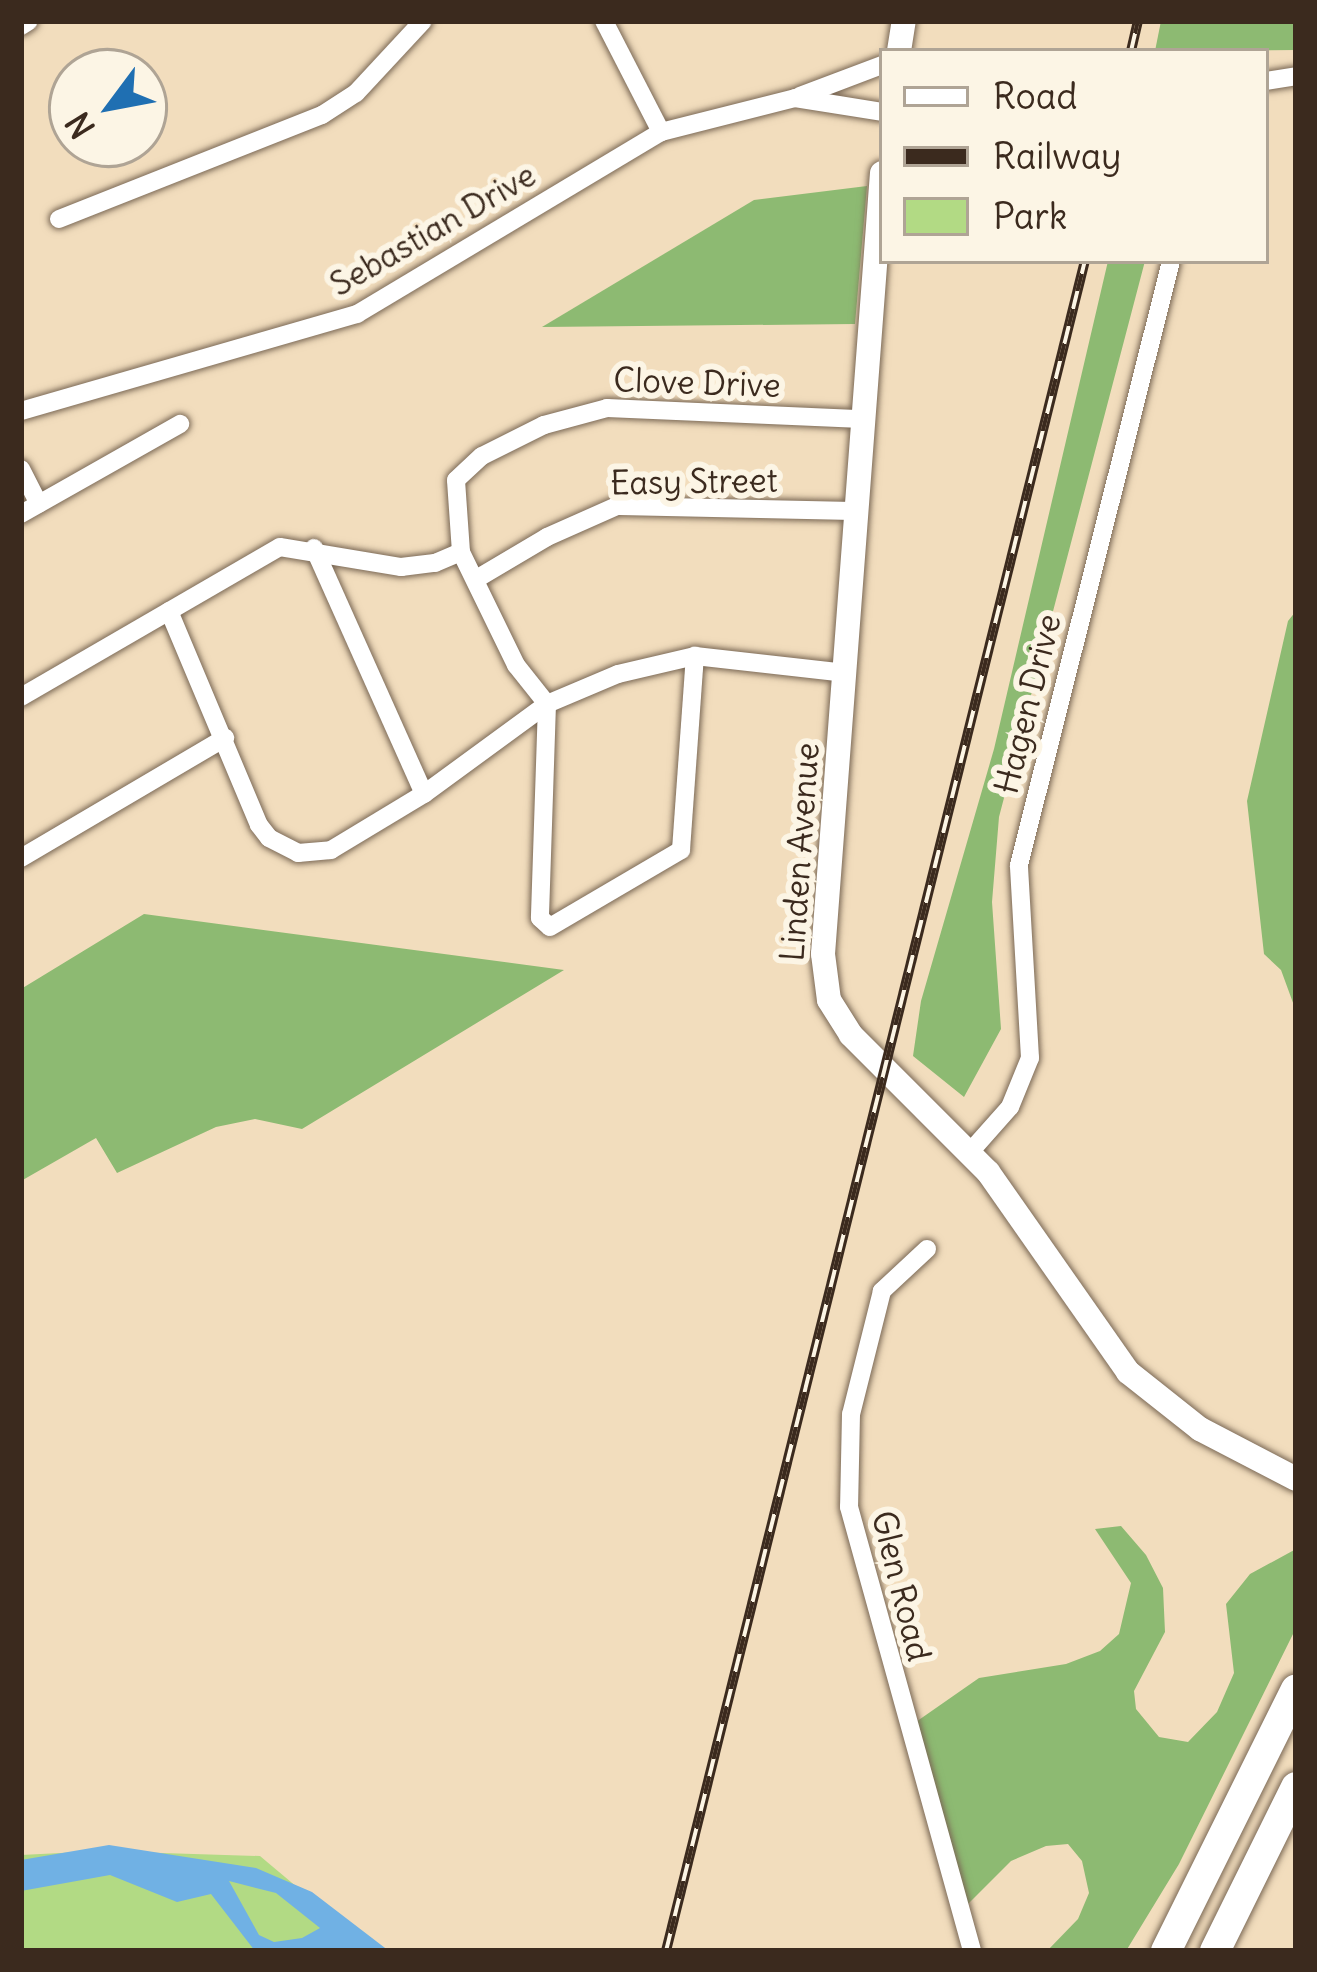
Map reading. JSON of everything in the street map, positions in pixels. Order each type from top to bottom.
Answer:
[{"type":"main road","points":[[1166,1951],[1296,1689]]},
{"type":"main road","points":[[1215,1951],[1296,1787]]},
{"type":"street","points":[[21,26],[29,21]]},
{"type":"street","points":[[58,219],[322,115],[383,68],[423,21]]},
{"type":"street","points":[[604,21],[661,132]]},
{"type":"street","name":"Sebastian Drive","points":[[21,411],[356,314],[661,132],[795,98],[879,66]]},
{"type":"street","name":"Sebastian Drive","points":[[795,98],[879,112]]},
{"type":"street","name":"Linden Avenue","points":[[879,210],[823,955],[833,1010],[862,1047],[970,1151],[1128,1372],[1200,1429],[1296,1478]]},
{"type":"street","name":"Hagen Drive","points":[[970,1151],[1010,1107],[1030,1058],[1019,865],[1170,264]]},
{"type":"street","name":"Clove Drive","points":[[547,704],[516,665],[478,578],[461,552],[456,481],[513,438],[584,411],[862,419]]},
{"type":"street","points":[[21,470],[30,509],[179,424]]},
{"type":"street","name":"Easy Street","points":[[478,578],[563,529],[617,506],[856,511]]},
{"type":"street","points":[[21,697],[280,547],[314,548],[401,567],[435,563],[461,552]]},
{"type":"street","points":[[314,548],[424,794]]},
{"type":"street","points":[[169,611],[259,826],[282,847],[298,853],[331,850],[424,794],[547,704],[618,674],[695,656],[846,673]]},
{"type":"street","points":[[547,704],[540,918],[550,927],[681,850],[695,656]]},
{"type":"street","points":[[21,858],[225,738]]},
{"type":"street","name":"Glen Road","points":[[927,1249],[882,1292],[851,1414],[849,1508],[972,1951]]},
{"type":"green space","points":[[1161,21],[1296,21],[1296,50],[1156,48]]},
{"type":"green space","points":[[867,186],[855,324],[542,327],[754,200]]},
{"type":"green space","points":[[1107,264],[1144,264],[999,817],[992,902],[1001,1029],[964,1097],[913,1056],[921,1001],[994,749]]},
{"type":"green space","points":[[1296,611],[1296,1011],[1281,970],[1264,954],[1247,801],[1288,621]]},
{"type":"green space","points":[[144,914],[564,970],[302,1129],[255,1119],[216,1127],[117,1173],[96,1138],[21,1181],[21,989]]},
{"type":"green space","points":[[1121,1526],[1146,1555],[1163,1588],[1165,1632],[1134,1691],[1136,1709],[1159,1737],[1188,1742],[1217,1712],[1234,1673],[1226,1604],[1250,1574],[1296,1549],[1296,1628],[1179,1864],[1126,1951],[1047,1951],[1078,1919],[1089,1893],[1082,1861],[1068,1844],[1046,1846],[1011,1861],[966,1906],[913,1724],[979,1678],[1066,1664],[1100,1651],[1119,1634],[1131,1583],[1095,1529]]},
{"type":"green space","points":[[100,1851],[260,1856],[373,1951],[21,1951],[21,1855]]},
{"type":"water","points":[[109,1845],[256,1868],[312,1892],[389,1951],[255,1951],[211,1894],[177,1902],[110,1875],[21,1891],[21,1860]],"holes":[[[229,1881],[276,1893],[320,1928],[302,1938],[274,1942],[259,1935]]]},
{"type":"railway","points":[[1132,48],[1138,21]]},
{"type":"railway","points":[[666,1951],[1084,264]]}]
